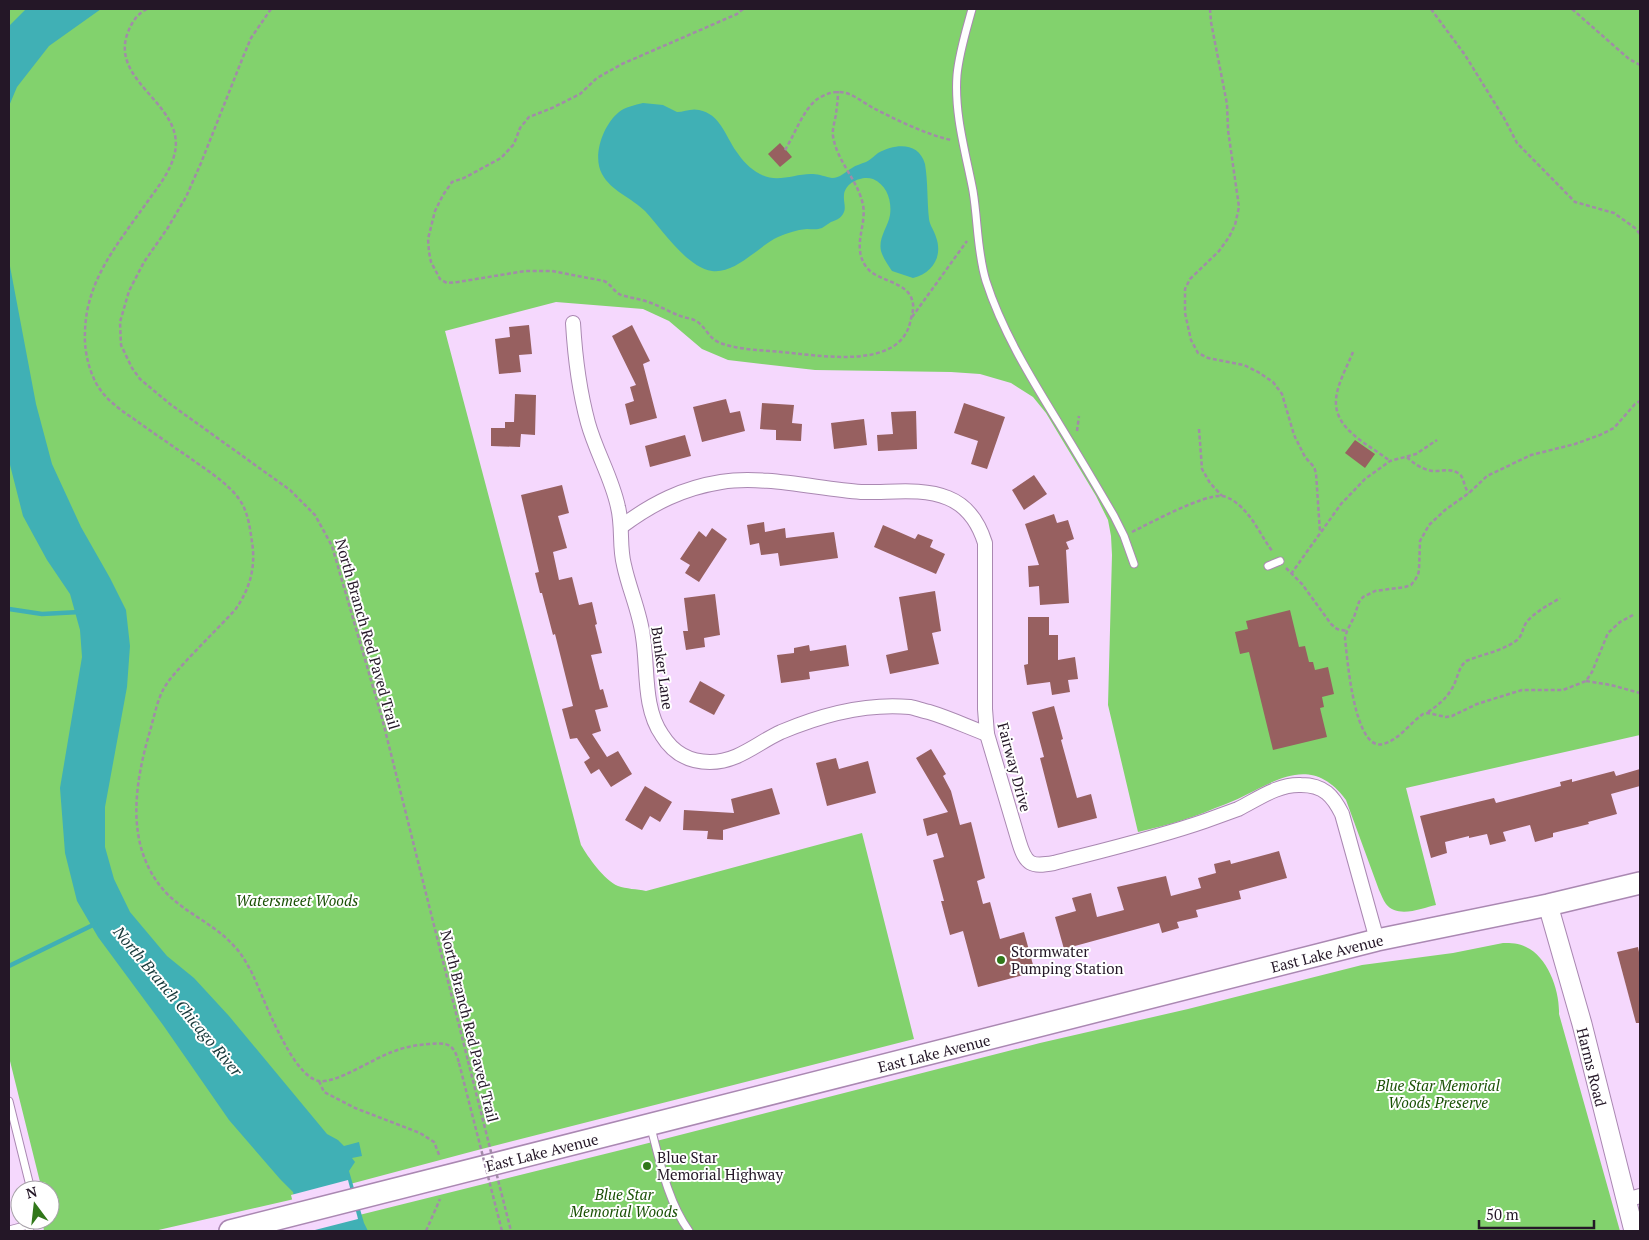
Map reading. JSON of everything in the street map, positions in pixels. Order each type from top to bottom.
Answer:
[{"type":"main road","name":"East Lake Avenue","points":[[230,1231],[1377,940],[1548,905],[1640,883]]},
{"type":"main road","name":"Harms Road","points":[[1548,905],[1633,1198],[1634,1231]]},
{"type":"street","name":"Bunker Lane","points":[[573,323],[576,366],[588,423],[615,494],[622,526],[624,565],[643,634],[649,701],[654,720],[661,735],[676,752],[692,760],[724,762],[747,752],[780,733],[814,720],[844,712],[875,707],[911,707],[941,716],[987,734]]},
{"type":"street","name":"Fairway Drive","points":[[622,526],[644,509],[669,497],[694,488],[723,482],[750,480],[854,491],[930,493],[949,498],[971,515],[980,528],[986,543],[985,708],[987,734],[1023,856],[1031,864],[1039,866],[1170,833],[1238,808],[1268,792],[1288,786],[1315,787],[1327,792],[1336,802],[1342,814],[1377,940]]},
{"type":"lane","points":[[972,9],[959,59],[957,76],[958,104],[985,280],[999,316],[1039,391],[1110,508],[1124,536],[1134,564]]},
{"type":"lane","points":[[1268,566],[1280,561]]},
{"type":"lane","points":[[9,1101],[29,1180]]},
{"type":"lane","points":[[651,1125],[663,1174],[689,1231]]},
{"type":"path","points":[[146,9],[133,21],[127,34],[126,58],[136,78],[161,108],[174,130],[176,143],[174,155],[169,168],[154,192],[108,255],[88,302],[84,341],[96,383],[114,405],[210,472],[240,500],[246,514],[254,552],[250,583],[244,598],[175,674],[164,688],[158,703],[138,779],[136,809],[138,832],[146,860],[160,885],[172,899],[234,945],[251,971],[273,1021],[288,1048],[310,1077],[319,1081],[334,1080],[393,1051],[425,1044],[446,1044],[453,1048],[459,1063],[502,1231]]},
{"type":"path","name":"North Branch Red Paved Trail","points":[[270,9],[251,38],[186,197],[144,262],[129,290],[120,322],[121,345],[132,368],[146,384],[170,404],[290,490],[315,515],[332,546],[382,718],[510,1231]]},
{"type":"path","points":[[743,9],[736,14],[622,64],[597,78],[580,94],[529,117],[520,128],[514,144],[501,158],[464,178],[452,182],[435,211],[428,239],[431,262],[440,279],[447,283],[525,271],[552,271],[589,277],[609,283],[618,293],[651,303],[696,321],[710,337],[718,342],[744,348],[826,356],[853,357],[876,354],[888,350],[900,341],[909,328],[913,304],[910,295],[902,287],[877,275],[868,268],[862,258],[859,244],[864,212],[861,198],[837,151],[832,134],[838,91]]},
{"type":"path","points":[[1210,9],[1227,104],[1228,130],[1239,207],[1235,225],[1219,252],[1190,279],[1185,289],[1185,314],[1191,340],[1198,353],[1208,358],[1244,365],[1273,382],[1282,394],[1294,435],[1305,457],[1314,467],[1316,473],[1320,532]]},
{"type":"path","points":[[1431,9],[1465,55],[1504,118],[1517,143],[1575,202],[1614,213],[1635,228],[1640,234]]},
{"type":"path","points":[[1572,9],[1629,58],[1640,65]]},
{"type":"path","points":[[785,150],[815,101],[824,95],[838,91],[856,97],[872,108],[913,127],[964,143]]},
{"type":"path","points":[[911,318],[977,226]]},
{"type":"path","points":[[1353,352],[1338,389],[1336,400],[1340,421],[1353,434],[1390,461]]},
{"type":"path","points":[[1560,598],[1532,616],[1524,626],[1520,638],[1504,648],[1462,664],[1453,688],[1440,703],[1428,713],[1417,718],[1392,740],[1378,745],[1362,729],[1355,707],[1345,638],[1346,631],[1363,597],[1375,591],[1411,585],[1418,575],[1420,542],[1423,534],[1436,518],[1469,493],[1487,476],[1531,455],[1575,444],[1600,435],[1614,428],[1635,404],[1640,401]]},
{"type":"path","points":[[1199,429],[1202,469],[1210,483],[1222,496],[1233,501],[1244,511],[1280,561],[1302,584],[1331,624],[1337,629],[1346,631]]},
{"type":"path","points":[[1291,574],[1320,532],[1355,488],[1390,461],[1416,454],[1437,440]]},
{"type":"path","points":[[1407,456],[1412,462],[1426,470],[1445,470],[1458,473],[1469,493]]},
{"type":"path","points":[[1124,536],[1178,510],[1210,498],[1222,496]]},
{"type":"path","points":[[1586,681],[1592,672],[1608,633],[1620,622],[1632,616]]},
{"type":"path","points":[[1428,713],[1446,717],[1452,716],[1477,704],[1522,690],[1563,690],[1586,681],[1611,685],[1640,693]]},
{"type":"path","points":[[319,1081],[324,1092],[355,1108],[420,1133],[434,1142],[438,1148],[440,1158]]},
{"type":"path","points":[[426,1231],[440,1199]]},
{"type":"green space","name":"Watersmeet Woods","points":[[9,9],[1640,9],[1640,735],[1406,788],[1436,905],[1403,912],[1397,911],[1386,904],[1379,890],[1346,800],[1332,785],[1317,777],[1303,774],[1288,776],[1194,817],[1138,832],[1108,705],[1112,555],[1108,520],[1096,496],[1046,413],[1033,397],[1011,383],[980,374],[815,370],[728,360],[702,349],[669,321],[643,309],[556,302],[445,331],[581,845],[602,874],[613,883],[621,887],[646,891],[862,833],[914,1039],[290,1200],[154,1231],[44,1231],[60,1230],[60,1180],[40,1180],[9,1057]]},
{"type":"green space","name":"Blue Star Memorial Woods Preserve","points":[[1503,943],[1521,945],[1534,952],[1541,958],[1555,985],[1559,1014],[1620,1231],[295,1231],[1040,1043],[1188,1009],[1362,965],[1453,953]]},
{"type":"water","points":[[26,9],[101,9],[49,46],[17,87],[9,106],[9,26]]},
{"type":"water","points":[[643,103],[663,105],[677,112],[693,109],[706,112],[721,126],[746,164],[767,177],[780,178],[818,174],[835,178],[892,147],[906,146],[912,148],[918,152],[925,164],[929,219],[938,244],[935,263],[926,272],[913,278],[892,271],[883,256],[880,246],[890,215],[888,194],[878,182],[873,179],[864,178],[848,186],[844,195],[845,207],[843,213],[838,219],[822,228],[799,230],[778,237],[738,264],[721,271],[702,268],[675,246],[640,206],[616,190],[606,180],[599,167],[599,150],[608,125],[621,110]]},
{"type":"water","name":"North Branch Chicago River","points":[[9,261],[36,404],[52,464],[81,527],[126,610],[130,646],[127,687],[105,807],[105,847],[114,879],[130,912],[167,956],[194,978],[229,1016],[327,1134],[344,1146],[359,1142],[362,1156],[352,1158],[355,1162],[349,1171],[368,1231],[301,1231],[293,1192],[229,1120],[163,1025],[98,937],[77,901],[65,853],[60,788],[82,657],[80,630],[70,594],[47,560],[23,516],[9,461]]},
{"type":"pier","points":[[348,1180],[358,1219],[311,1231],[300,1231],[291,1195]]},
{"type":"building","points":[[780,143],[792,157],[780,167],[768,154]]},
{"type":"building","points":[[529,325],[532,354],[519,355],[521,372],[499,374],[495,339],[510,337],[509,327]]},
{"type":"building","points":[[632,325],[650,361],[643,364],[657,418],[630,425],[625,404],[634,401],[630,387],[636,385],[612,336]]},
{"type":"building","points":[[515,394],[536,395],[535,435],[521,434],[520,447],[491,446],[491,428],[505,428],[505,422],[514,422]]},
{"type":"building","points":[[726,399],[730,413],[740,411],[745,431],[702,442],[693,407]]},
{"type":"building","points":[[762,403],[794,405],[792,423],[802,424],[801,441],[776,440],[776,430],[760,429]]},
{"type":"building","points":[[964,403],[1005,417],[987,469],[971,464],[978,441],[954,433]]},
{"type":"building","points":[[916,411],[917,449],[878,451],[877,435],[893,434],[891,412]]},
{"type":"building","points":[[864,419],[867,445],[834,449],[831,423]]},
{"type":"building","points":[[685,435],[691,456],[650,467],[645,446]]},
{"type":"building","points":[[1355,440],[1375,454],[1365,468],[1345,453]]},
{"type":"building","points":[[1034,475],[1047,494],[1024,510],[1012,490]]},
{"type":"building","points":[[562,485],[569,513],[558,516],[567,548],[553,552],[559,580],[572,577],[579,605],[592,602],[602,653],[591,655],[600,690],[603,689],[608,707],[595,710],[601,731],[592,734],[607,757],[618,751],[632,774],[611,787],[599,769],[591,774],[584,762],[590,758],[577,738],[570,739],[562,709],[573,706],[555,634],[553,635],[535,573],[539,572],[521,495]]},
{"type":"building","points":[[1054,514],[1057,523],[1068,520],[1074,539],[1066,542],[1069,549],[1066,550],[1069,603],[1040,605],[1039,586],[1029,587],[1028,566],[1039,565],[1025,524]]},
{"type":"building","points":[[764,522],[765,532],[785,528],[786,538],[834,532],[838,558],[780,566],[778,553],[761,555],[759,543],[750,545],[747,525]]},
{"type":"building","points":[[883,525],[915,539],[918,534],[933,540],[930,547],[945,554],[936,574],[874,547]]},
{"type":"building","points":[[712,528],[727,539],[699,582],[685,573],[690,565],[680,559],[699,531],[706,537]]},
{"type":"building","points":[[935,591],[941,631],[932,633],[939,664],[890,674],[886,655],[908,650],[899,597]]},
{"type":"building","points":[[715,594],[720,635],[704,638],[705,647],[686,650],[683,631],[688,631],[684,598]]},
{"type":"building","points":[[1290,610],[1299,647],[1305,646],[1309,662],[1313,662],[1315,670],[1328,667],[1334,694],[1322,697],[1324,707],[1320,708],[1327,737],[1273,750],[1249,652],[1240,654],[1235,632],[1248,629],[1246,621]]},
{"type":"building","points":[[1028,617],[1049,617],[1049,635],[1058,635],[1058,660],[1075,657],[1078,679],[1068,680],[1070,692],[1052,695],[1050,682],[1027,685],[1024,665],[1028,664]]},
{"type":"building","points":[[809,645],[810,651],[846,645],[849,666],[809,672],[810,679],[781,683],[777,655],[794,653],[794,648]]},
{"type":"building","points":[[700,681],[725,695],[714,715],[689,702]]},
{"type":"building","points":[[1054,706],[1077,798],[1091,794],[1097,818],[1058,828],[1040,758],[1044,757],[1032,712]]},
{"type":"building","points":[[931,749],[946,774],[943,776],[951,791],[960,825],[971,822],[985,878],[977,881],[983,904],[990,902],[1000,939],[1024,932],[1035,972],[978,987],[963,931],[950,935],[941,901],[944,901],[933,860],[944,857],[937,833],[927,836],[923,819],[948,812],[916,758]]},
{"type":"building","points":[[836,758],[839,769],[868,761],[876,793],[827,806],[816,763]]},
{"type":"building","points":[[1640,769],[1640,786],[1611,794],[1617,814],[1588,822],[1589,824],[1553,833],[1553,837],[1535,842],[1530,825],[1503,832],[1506,841],[1490,845],[1487,834],[1469,838],[1469,836],[1445,842],[1447,853],[1431,858],[1420,816],[1494,798],[1496,803],[1561,786],[1560,782],[1572,779],[1572,782],[1614,771],[1616,776]]},
{"type":"building","points":[[645,786],[672,802],[660,822],[650,816],[642,830],[625,820]]},
{"type":"building","points":[[772,788],[780,814],[723,830],[723,840],[707,839],[708,831],[683,830],[684,810],[734,813],[731,799]]},
{"type":"building","points":[[1279,851],[1287,878],[1239,891],[1241,899],[1196,910],[1198,917],[1177,922],[1179,928],[1162,933],[1159,923],[1064,949],[1055,917],[1076,911],[1072,898],[1091,893],[1097,917],[1124,910],[1117,887],[1166,876],[1171,896],[1201,888],[1198,878],[1216,873],[1214,864],[1230,860],[1231,864]]},
{"type":"building","points":[[1638,947],[1640,957],[1640,1023],[1636,1023],[1617,952]]},
{"type":"waterway","points":[[9,609],[42,614],[80,612]]},
{"type":"waterway","points":[[9,966],[95,924]]},
{"type":"place","name":"Stormwater Pumping Station","points":[[1001,960]]},
{"type":"place","name":"Blue Star Memorial Highway","points":[[647,1166]]},
{"type":"park label","name":"Blue Star Memorial Woods","points":[[624,1202]]}]
